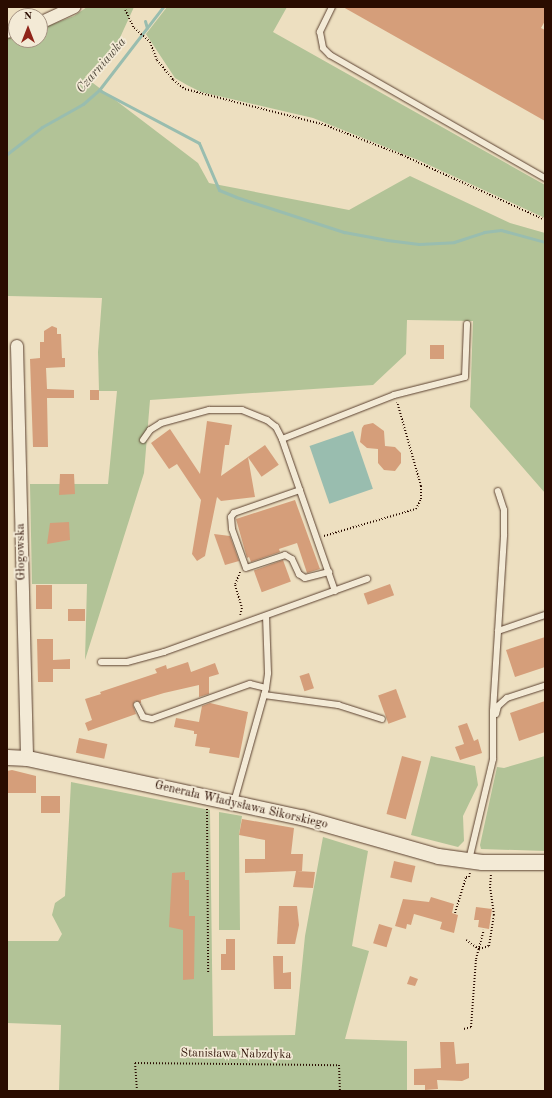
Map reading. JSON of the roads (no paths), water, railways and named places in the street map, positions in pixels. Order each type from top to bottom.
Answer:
[{"type":"street","points":[[48,19],[75,7]]},
{"type":"street","name":"Głogowska","points":[[17,346],[27,758]]},
{"type":"street","name":"Generała Władysława Sikorskiego","points":[[7,757],[27,758],[301,817],[418,851],[470,864],[545,862]]},
{"type":"lane","points":[[332,7],[320,32],[323,48],[330,55],[545,178]]},
{"type":"lane","points":[[282,439],[394,395],[465,377],[467,324]]},
{"type":"lane","points":[[143,440],[150,430],[178,417],[226,410],[248,412],[268,420],[276,427],[282,439],[335,591]]},
{"type":"lane","points":[[300,490],[234,513],[230,517],[232,529],[246,568],[285,555],[292,559],[299,574],[305,578],[329,572]]},
{"type":"lane","points":[[470,864],[493,758],[493,723],[504,534],[504,510],[498,491]]},
{"type":"lane","points":[[101,662],[127,662],[144,658],[266,617],[367,579]]},
{"type":"lane","points":[[498,631],[545,615]]},
{"type":"lane","points":[[234,803],[266,688],[268,673],[266,617]]},
{"type":"lane","points":[[137,705],[143,716],[152,720],[250,684],[266,688]]},
{"type":"lane","points":[[493,723],[498,706],[507,698],[545,686]]},
{"type":"lane","points":[[264,695],[338,705],[382,719]]},
{"type":"waterway","name":"Czarniawka","points":[[7,154],[42,127],[83,104],[99,90],[163,7]]},
{"type":"waterway","name":"Czarniawka","points":[[145,21],[147,28]]},
{"type":"waterway","points":[[99,90],[199,143],[219,190],[236,197],[344,232],[387,240],[419,244],[454,242],[484,232],[501,230],[545,242]]}]
